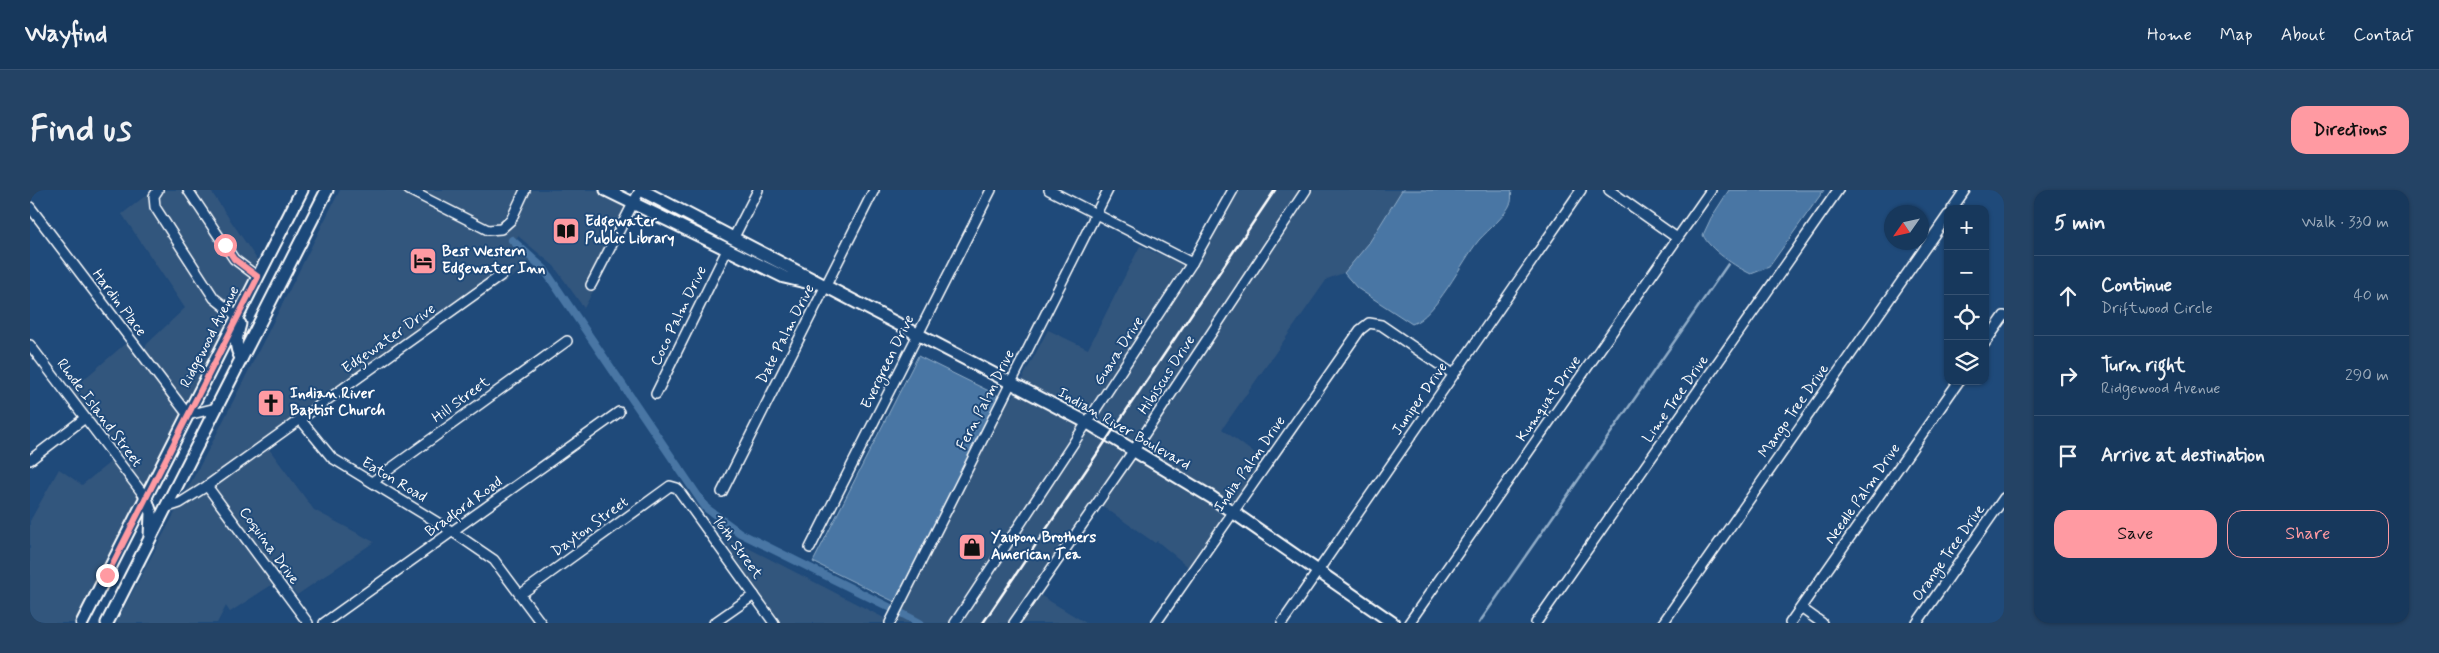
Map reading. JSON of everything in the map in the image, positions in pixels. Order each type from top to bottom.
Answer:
[{"type":"main road","name":"Ridgewood Avenue","points":[[82,623],[302,190]]},
{"type":"main road","points":[[107,623],[327,190]]},
{"type":"main road","points":[[606,190],[784,277],[825,286]]},
{"type":"main road","points":[[640,190],[734,237],[825,286]]},
{"type":"main road","name":"Indian River Boulevard","points":[[825,286],[1088,423],[1134,450],[1233,512],[1393,623]]},
{"type":"main road","points":[[242,358],[236,349],[236,339],[245,303]]},
{"type":"main road","points":[[146,498],[151,513],[150,539]]},
{"type":"street","points":[[158,190],[154,196],[155,207],[214,298],[238,317]]},
{"type":"street","points":[[188,190],[234,259],[258,277]]},
{"type":"street","points":[[409,190],[488,230],[501,229],[511,220],[525,190]]},
{"type":"street","points":[[591,285],[640,190]]},
{"type":"street","points":[[734,237],[758,190]]},
{"type":"street","name":"Date Palm Drive","points":[[722,492],[874,190]]},
{"type":"street","name":"Evergreen Drive","points":[[810,548],[916,334],[992,190]]},
{"type":"street","points":[[1049,190],[1192,263]]},
{"type":"street","name":"Fern Palm Drive","points":[[890,623],[1108,190]]},
{"type":"street","name":"Guava Drive","points":[[955,623],[1192,263],[1233,190]]},
{"type":"street","name":"Hibiscus Drive","points":[[1014,623],[1134,450],[1306,190]]},
{"type":"street","name":"Juniper Drive","points":[[1282,623],[1581,190]]},
{"type":"street","points":[[1609,190],[1677,238]]},
{"type":"street","name":"Kumquat Drive","points":[[1410,623],[1711,190]]},
{"type":"street","name":"Lime Tree Drive","points":[[1536,623],[1838,190]]},
{"type":"street","points":[[1955,205],[1965,190]]},
{"type":"street","name":"Hardin Place","points":[[30,207],[188,415]]},
{"type":"street","name":"Mango Tree Drive","points":[[1663,623],[1944,221]]},
{"type":"street","name":"Coco Palm Drive","points":[[656,394],[727,250]]},
{"type":"street","name":"Edgewater Drive","points":[[165,508],[180,503],[207,486],[504,274]]},
{"type":"street","points":[[1987,340],[2004,316]]},
{"type":"street","name":"India Palm Drive","points":[[1156,623],[1360,330],[1369,323],[1381,325],[1453,374]]},
{"type":"street","name":"Hill Street","points":[[372,482],[567,341]]},
{"type":"street","name":"Rhode Island Street","points":[[30,345],[146,498]]},
{"type":"street","name":"Needle Palm Drive","points":[[1790,623],[1956,385]]},
{"type":"street","points":[[188,415],[216,408]]},
{"type":"street","name":"Bradford Road","points":[[324,623],[619,412]]},
{"type":"street","points":[[30,460],[85,418]]},
{"type":"street","name":"Eaton Road","points":[[300,419],[332,458],[453,532],[494,560],[541,623]]},
{"type":"street","name":"Coquina Drive","points":[[207,486],[308,623]]},
{"type":"street","name":"Dayton Street","points":[[521,594],[670,486],[677,488]]},
{"type":"street","name":"16th Street","points":[[677,488],[774,623]]},
{"type":"street","name":"Orange Tree Drive","points":[[1917,623],[2004,498]]},
{"type":"street","points":[[714,623],[754,595]]},
{"type":"street","points":[[1801,608],[1822,623]]},
{"type":"shaded area","points":[[153,190],[210,190],[260,264],[75,623],[30,623],[30,521],[59,469],[82,485],[114,459],[69,392],[133,337],[143,352],[147,344],[185,308],[122,214]]},
{"type":"shaded area","points":[[340,190],[596,190],[636,210],[584,308],[554,266],[518,236],[513,242],[531,264],[367,376],[269,449],[314,510],[374,542],[297,595],[282,578],[230,612],[226,606],[217,623],[116,623],[212,443]]},
{"type":"shaded area","points":[[1235,190],[1402,190],[1369,243],[1346,272],[1327,279],[1222,429],[1271,466],[1240,512],[1020,383],[1048,330],[1088,349],[1140,246],[1195,269]]},
{"type":"shaded area","points":[[1402,190],[1512,190],[1509,207],[1472,249],[1448,287],[1430,310],[1421,319],[1412,324],[1357,288],[1344,273],[1369,243]]},
{"type":"shaded area","points":[[1729,190],[1824,190],[1769,267],[1751,274],[1717,252],[1703,235],[1711,218]]},
{"type":"shaded area","points":[[918,356],[999,396],[895,602],[813,562]]},
{"type":"shaded area","points":[[1016,391],[1085,427],[1235,519],[1197,574],[1157,541],[1155,543],[1097,502],[1038,594],[1086,623],[776,623],[721,534],[886,619],[999,396],[1011,401]]},
{"type":"waterway","points":[[512,240],[544,269],[706,508],[740,533],[889,607]]},
{"type":"waterway","points":[[1479,623],[1728,264]]},
{"type":"waterway","points":[[901,613],[920,623]]},
{"type":"railway","points":[[983,623],[1275,190]]},
{"type":"place","name":"Edgewater Public Library","points":[[566,231]]},
{"type":"place","name":"Best Western Edgewater Inn","points":[[423,261]]},
{"type":"place","name":"Indian River Baptist Church","points":[[271,403]]},
{"type":"place","name":"Yaupon Brothers American Tea","points":[[972,547]]},
{"type":"route","points":[[107,575],[258,277],[234,259],[225,245]]}]
